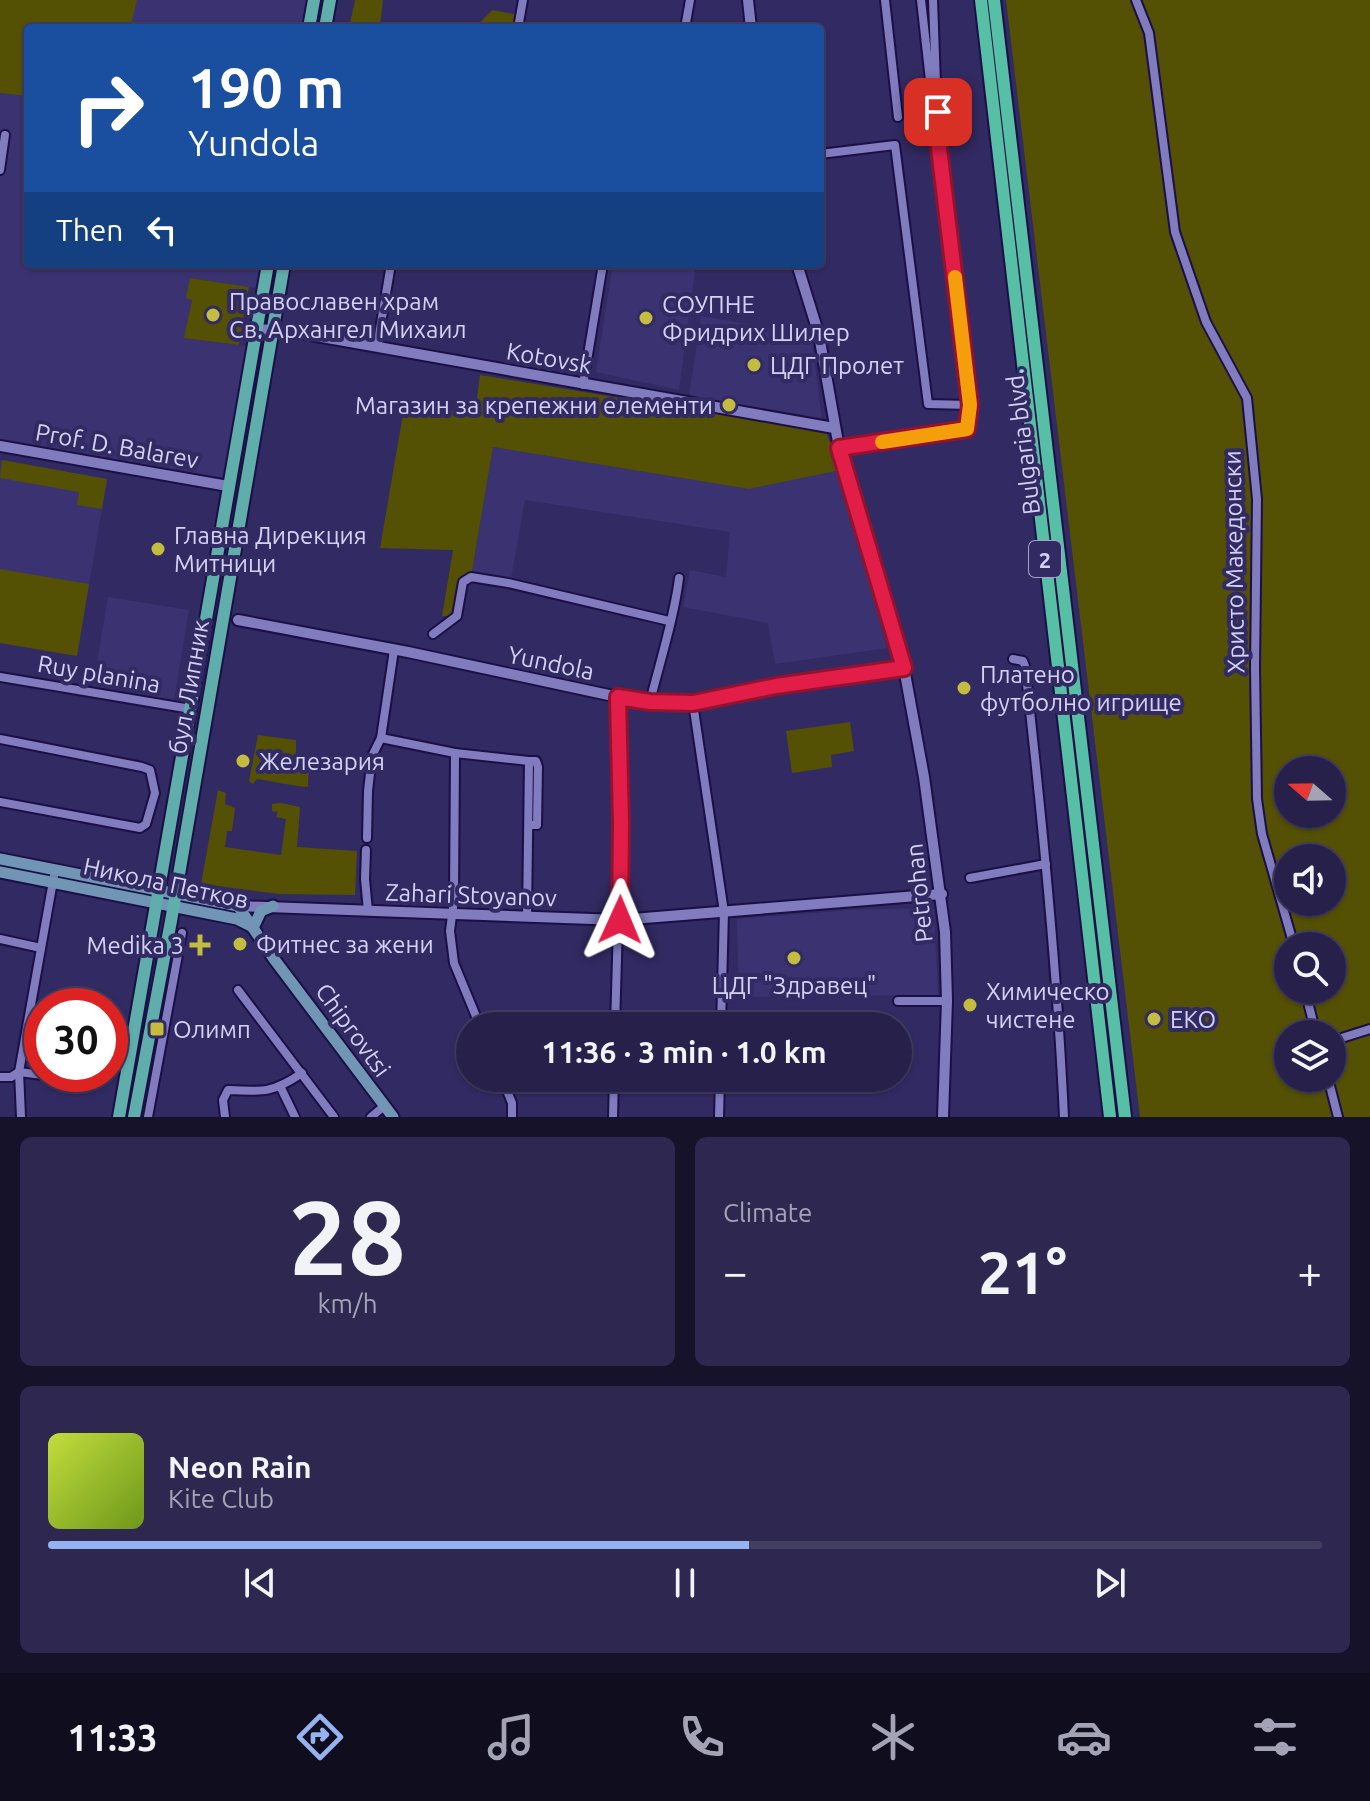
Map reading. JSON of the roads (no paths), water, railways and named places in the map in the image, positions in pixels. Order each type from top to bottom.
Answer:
[{"type":"highway","name":"Bulgaria blvd.","points":[[981,0],[1110,1117]]},
{"type":"highway","name":"Bulgaria blvd.","points":[[994,0],[1125,1117]]},
{"type":"main road","points":[[310,24],[314,0]]},
{"type":"main road","points":[[326,24],[330,0]]},
{"type":"main road","name":"бул. Липник","points":[[119,1117],[267,268]]},
{"type":"main road","name":"бул. Липник","points":[[134,1117],[283,268]]},
{"type":"main road","name":"Никола Петков","points":[[0,859],[157,897]]},
{"type":"main road","name":"Никола Петков","points":[[0,872],[52,883],[238,906],[253,928]]},
{"type":"main road","name":"Никола Петков","points":[[174,900],[237,919],[253,928]]},
{"type":"main road","points":[[253,928],[261,911],[273,906]]},
{"type":"main road","name":"Chiprovtsi","points":[[253,928],[393,1117]]},
{"type":"street","points":[[519,24],[523,0]]},
{"type":"street","points":[[686,24],[690,0]]},
{"type":"street","points":[[748,0],[751,24]]},
{"type":"street","points":[[885,0],[898,117]]},
{"type":"street","points":[[839,448],[967,429],[970,405],[921,0]]},
{"type":"street","points":[[933,0],[938,140]]},
{"type":"street","name":"Христо Македонски","points":[[1136,0],[1149,33],[1175,232],[1206,322],[1247,398],[1257,499],[1257,799],[1262,834],[1290,932]]},
{"type":"street","points":[[0,170],[5,135]]},
{"type":"street","points":[[824,154],[895,145],[928,404],[970,405]]},
{"type":"street","points":[[377,347],[390,268]]},
{"type":"street","points":[[583,385],[602,268]]},
{"type":"street","name":"Petrohan","points":[[798,268],[819,335],[839,448],[904,668],[942,894],[947,1001],[943,1117]]},
{"type":"street","name":"Kotovsk","points":[[256,329],[272,329],[834,428]]},
{"type":"street","name":"Prof. D. Balarev","points":[[0,446],[228,486]]},
{"type":"street","points":[[433,634],[457,616],[463,582],[471,577],[669,621]]},
{"type":"street","points":[[650,702],[669,621],[676,608],[679,578]]},
{"type":"street","points":[[222,628],[238,620],[225,607]]},
{"type":"street","name":"Yundola","points":[[238,620],[650,702],[693,703],[776,686],[904,668]]},
{"type":"street","points":[[367,838],[372,756],[381,738],[394,650]]},
{"type":"street","points":[[1013,659],[1023,661],[1025,666],[1054,946],[1064,1117]]},
{"type":"street","name":"Ruy planina","points":[[0,677],[191,709]]},
{"type":"street","points":[[616,1012],[621,823],[618,697]]},
{"type":"street","points":[[693,703],[724,912],[721,1012]]},
{"type":"street","points":[[381,738],[455,753],[529,761],[527,917]]},
{"type":"street","points":[[0,739],[142,767],[150,770],[155,793],[146,824],[140,828],[0,802]]},
{"type":"street","points":[[455,753],[450,931],[454,963],[474,1012]]},
{"type":"street","points":[[366,850],[368,911]]},
{"type":"street","points":[[970,878],[1046,864]]},
{"type":"street","points":[[21,1117],[19,1072],[55,870]]},
{"type":"street","name":"Zahari Stoyanov","points":[[238,906],[620,920],[942,894]]},
{"type":"street","points":[[148,1117],[182,933]]},
{"type":"street","points":[[0,939],[41,948]]},
{"type":"street","points":[[238,990],[334,1117]]},
{"type":"street","points":[[898,1001],[947,1001]]},
{"type":"street","points":[[1346,1037],[1370,1029]]},
{"type":"street","points":[[0,1077],[24,1073]]},
{"type":"street","points":[[225,1117],[223,1100],[228,1090],[254,1092],[281,1088],[302,1073]]},
{"type":"street","points":[[281,1088],[295,1117]]},
{"type":"street","points":[[508,1092],[512,1103],[512,1117]]},
{"type":"street","points":[[613,1117],[614,1092]]},
{"type":"street","points":[[719,1117],[720,1092]]},
{"type":"street","points":[[1332,1092],[1338,1117]]},
{"type":"street","points":[[371,1117],[383,1107]]},
{"type":"place","name":"Православен храм Св. Архангел Михаил","points":[[213,315]]},
{"type":"place","name":"СОУПНЕ Фридрих Шилер","points":[[646,318]]},
{"type":"place","name":"ЦДГ Пролет","points":[[754,365]]},
{"type":"place","name":"Магазин за крепежни елементи","points":[[729,405]]},
{"type":"place","name":"Главна Дирекция Митници","points":[[158,549]]},
{"type":"place","name":"Платено футболно игрище","points":[[964,688]]},
{"type":"place","name":"Железария","points":[[243,761]]},
{"type":"place","name":"Фитнес за жени","points":[[240,944]]},
{"type":"place","name":"Medika 3","points":[[200,945]]},
{"type":"place","name":"ЦДГ \"Здравец\"","points":[[794,958]]},
{"type":"place","name":"Химическо чистене","points":[[970,1005]]},
{"type":"place","name":"EKO","points":[[1154,1019]]},
{"type":"place","name":"Олимп","points":[[157,1029]]}]
